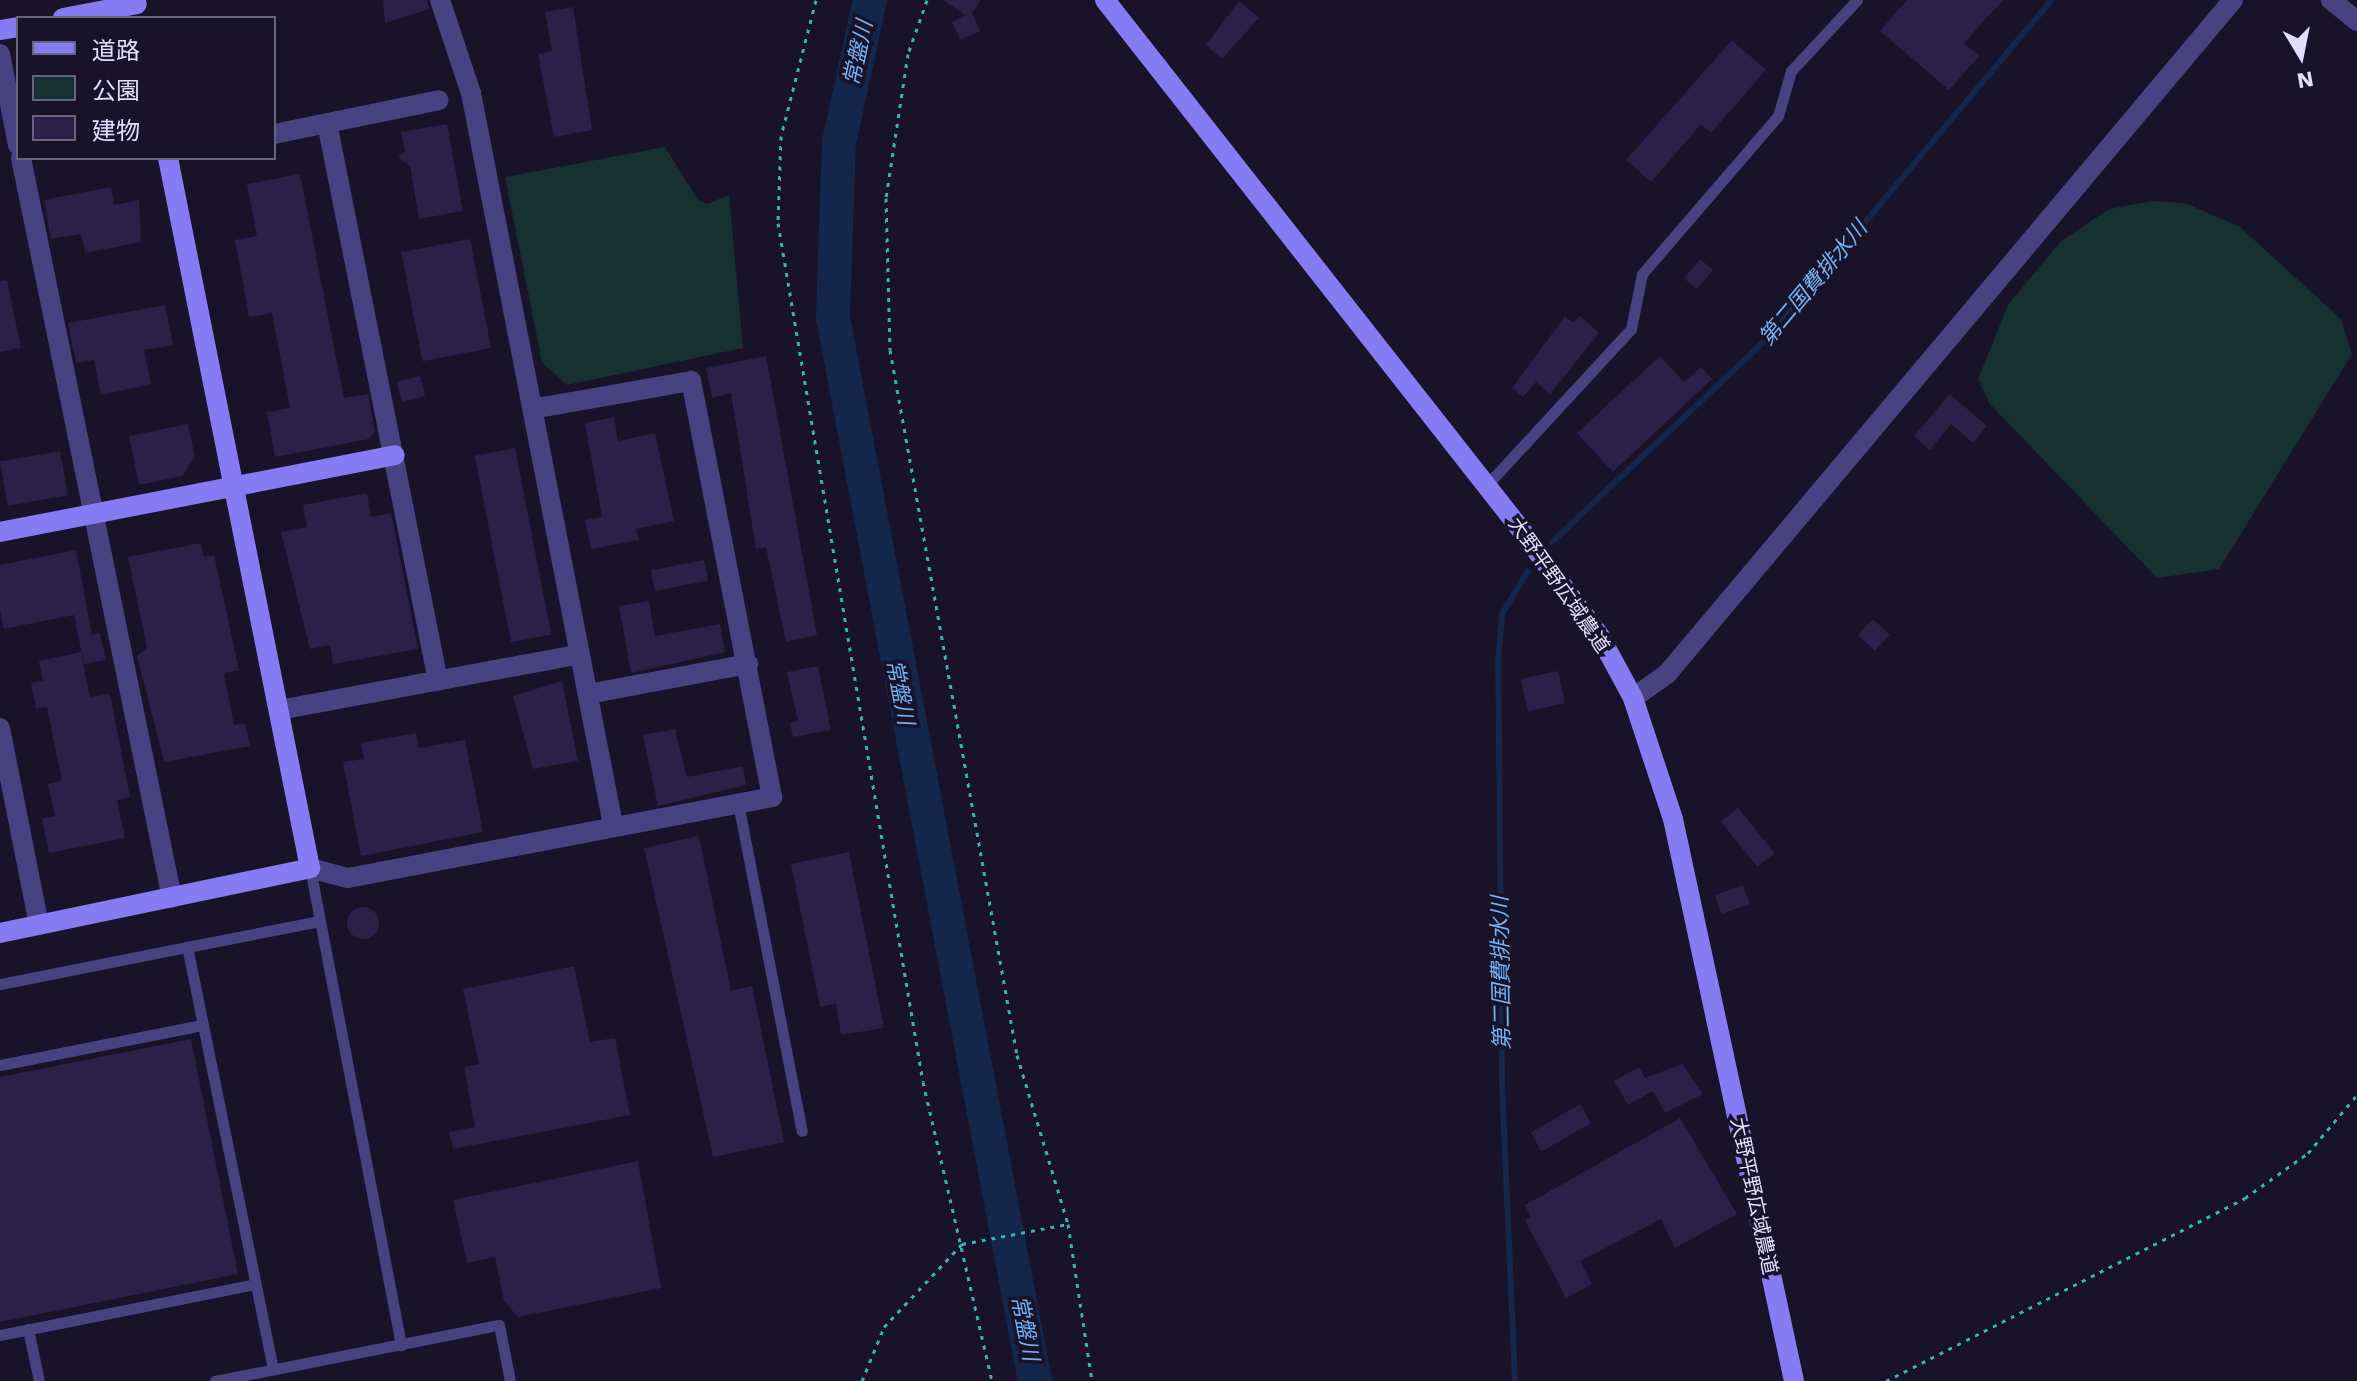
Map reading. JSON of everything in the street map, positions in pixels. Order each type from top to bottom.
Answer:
[{"type":"street","points":[[440,0],[471,93],[613,825]]},
{"type":"street","name":"大野平野広域農道","points":[[1105,0],[1599,635],[1633,698],[1673,819],[1794,1381]]},
{"type":"street","points":[[1633,698],[1667,674],[2233,0]]},
{"type":"street","points":[[2331,0],[2357,21]]},
{"type":"street","points":[[77,16],[138,7]]},
{"type":"street","points":[[0,54],[16,135]]},
{"type":"street","points":[[276,134],[439,100]]},
{"type":"street","points":[[327,123],[438,681]]},
{"type":"street","points":[[21,160],[91,514],[172,898]]},
{"type":"street","points":[[168,160],[310,868]]},
{"type":"street","points":[[0,933],[310,868],[348,878],[772,797],[691,381],[532,409]]},
{"type":"street","points":[[0,532],[395,455]]},
{"type":"street","points":[[279,710],[580,654]]},
{"type":"street","points":[[588,694],[748,664]]},
{"type":"street","points":[[0,728],[39,925]]},
{"type":"lane","points":[[1486,486],[1631,329],[1642,274],[1778,116],[1791,71],[1857,0]]},
{"type":"lane","points":[[738,803],[802,1131]]},
{"type":"lane","points":[[310,868],[401,1345]]},
{"type":"lane","points":[[0,984],[319,921]]},
{"type":"lane","points":[[187,947],[273,1369]]},
{"type":"lane","points":[[0,1065],[202,1025]]},
{"type":"lane","points":[[0,1335],[255,1284]]},
{"type":"lane","points":[[215,1381],[499,1325],[510,1381]]},
{"type":"lane","points":[[28,1329],[39,1381]]},
{"type":"path","points":[[816,0],[781,136],[778,223],[883,862],[992,1381]]},
{"type":"path","points":[[927,0],[908,54],[886,198],[890,350],[1017,1055],[1068,1224],[1092,1381]]},
{"type":"path","points":[[1886,1381],[2245,1198],[2308,1153],[2357,1095]]},
{"type":"path","points":[[862,1381],[884,1327],[962,1244],[1068,1224]]},
{"type":"green space","points":[[665,147],[698,200],[707,204],[729,195],[743,348],[567,385],[542,362],[505,177]]},
{"type":"green space","points":[[2153,201],[2185,203],[2240,227],[2341,319],[2352,354],[2219,569],[2157,578],[1989,403],[1978,379],[2008,305],[2060,242],[2109,209]]},
{"type":"building","points":[[383,0],[427,0],[429,9],[385,23]]},
{"type":"building","points":[[943,0],[981,0],[972,13],[980,31],[960,40],[952,22],[965,15]]},
{"type":"building","points":[[1907,0],[2003,0],[1964,43],[1979,56],[1949,90],[1880,31]]},
{"type":"building","points":[[1239,1],[1259,18],[1222,59],[1206,45]]},
{"type":"building","points":[[573,7],[592,130],[554,137],[538,54],[552,51],[545,12]]},
{"type":"building","points":[[1732,40],[1766,70],[1711,133],[1701,124],[1651,182],[1626,160]]},
{"type":"building","points":[[447,124],[463,211],[419,219],[410,166],[398,157],[405,151],[401,132]]},
{"type":"building","points":[[300,174],[344,398],[368,394],[375,431],[369,439],[275,457],[267,412],[290,408],[272,313],[249,317],[235,240],[257,236],[247,184]]},
{"type":"building","points":[[111,187],[114,205],[139,200],[141,242],[85,253],[81,234],[51,239],[44,200]]},
{"type":"building","points":[[470,239],[491,348],[422,361],[401,252]]},
{"type":"building","points":[[1700,259],[1713,270],[1697,289],[1684,278]]},
{"type":"building","points":[[7,280],[21,348],[0,352],[0,281]]},
{"type":"building","points":[[165,305],[173,345],[144,350],[151,384],[101,395],[94,360],[76,363],[68,323]]},
{"type":"building","points":[[1565,316],[1573,323],[1580,316],[1599,333],[1550,394],[1536,382],[1523,397],[1512,388]]},
{"type":"building","points":[[766,356],[817,635],[786,642],[766,547],[756,549],[731,393],[712,398],[706,368]]},
{"type":"building","points":[[1660,356],[1684,382],[1701,367],[1712,379],[1613,472],[1577,433]]},
{"type":"building","points":[[420,376],[425,396],[402,402],[397,382]]},
{"type":"building","points":[[1950,394],[1987,426],[1973,443],[1951,424],[1930,450],[1914,436]]},
{"type":"building","points":[[614,417],[618,441],[655,433],[674,521],[636,529],[639,540],[591,549],[585,520],[602,517],[585,423]]},
{"type":"building","points":[[188,424],[195,457],[182,476],[139,485],[129,436]]},
{"type":"building","points":[[515,448],[551,635],[511,642],[475,456]]},
{"type":"building","points":[[60,451],[68,495],[8,506],[0,462]]},
{"type":"building","points":[[367,493],[371,517],[391,513],[418,649],[333,664],[330,645],[310,649],[281,532],[307,527],[303,505]]},
{"type":"building","points":[[201,543],[204,557],[214,555],[239,670],[224,673],[234,725],[245,723],[250,746],[164,762],[137,656],[147,648],[128,557]]},
{"type":"building","points":[[76,550],[92,635],[100,633],[106,660],[84,664],[74,615],[4,629],[0,611],[0,565]]},
{"type":"building","points":[[704,560],[708,581],[655,591],[651,570]]},
{"type":"building","points":[[649,601],[655,636],[720,624],[725,652],[631,673],[619,606]]},
{"type":"building","points":[[1873,619],[1890,635],[1875,651],[1858,635]]},
{"type":"building","points":[[81,652],[90,697],[110,694],[130,797],[117,800],[125,838],[49,853],[42,818],[55,816],[48,784],[62,781],[47,707],[36,709],[31,683],[43,681],[39,661]]},
{"type":"building","points":[[818,666],[831,730],[793,737],[790,723],[798,721],[787,672]]},
{"type":"building","points":[[1558,671],[1565,703],[1528,711],[1521,679]]},
{"type":"building","points":[[562,681],[578,761],[533,769],[513,696]]},
{"type":"building","points":[[675,729],[687,777],[743,766],[746,785],[658,806],[643,735]]},
{"type":"building","points":[[416,733],[419,748],[465,740],[483,832],[361,856],[343,762],[364,759],[361,743]]},
{"type":"building","points":[[1738,808],[1775,853],[1757,867],[1721,822]]},
{"type":"building","points":[[699,836],[731,991],[752,986],[784,1142],[713,1157],[644,848]]},
{"type":"building","points":[[849,852],[884,1028],[841,1035],[836,1004],[820,1007],[791,864]]},
{"type":"building","points":[[1743,885],[1750,904],[1722,914],[1715,895]]},
{"type":"building","points":[[363,907],[374,912],[379,923],[374,934],[363,939],[352,934],[347,923],[352,912]]},
{"type":"building","points":[[574,966],[590,1042],[615,1038],[630,1115],[453,1149],[449,1132],[475,1127],[464,1067],[479,1064],[463,989]]},
{"type":"building","points":[[191,1039],[238,1274],[0,1322],[0,1077]]},
{"type":"building","points":[[1682,1064],[1703,1094],[1665,1113],[1653,1091],[1628,1105],[1614,1081],[1639,1067],[1645,1078]]},
{"type":"building","points":[[1580,1104],[1591,1123],[1542,1152],[1531,1132]]},
{"type":"building","points":[[1680,1118],[1737,1214],[1675,1248],[1661,1219],[1580,1261],[1592,1284],[1566,1298],[1525,1220],[1531,1217],[1525,1205]]},
{"type":"building","points":[[638,1161],[661,1288],[518,1317],[504,1301],[495,1257],[467,1263],[453,1200]]},
{"type":"waterway","name":"常盤川","points":[[870,0],[839,142],[833,318],[1035,1381]]},
{"type":"waterway","name":"第二国費排水川","points":[[1552,542],[1767,339],[2051,0]]},
{"type":"waterway","name":"第二国費排水川","points":[[1515,1381],[1502,1081],[1498,661],[1502,614],[1528,571]]}]
